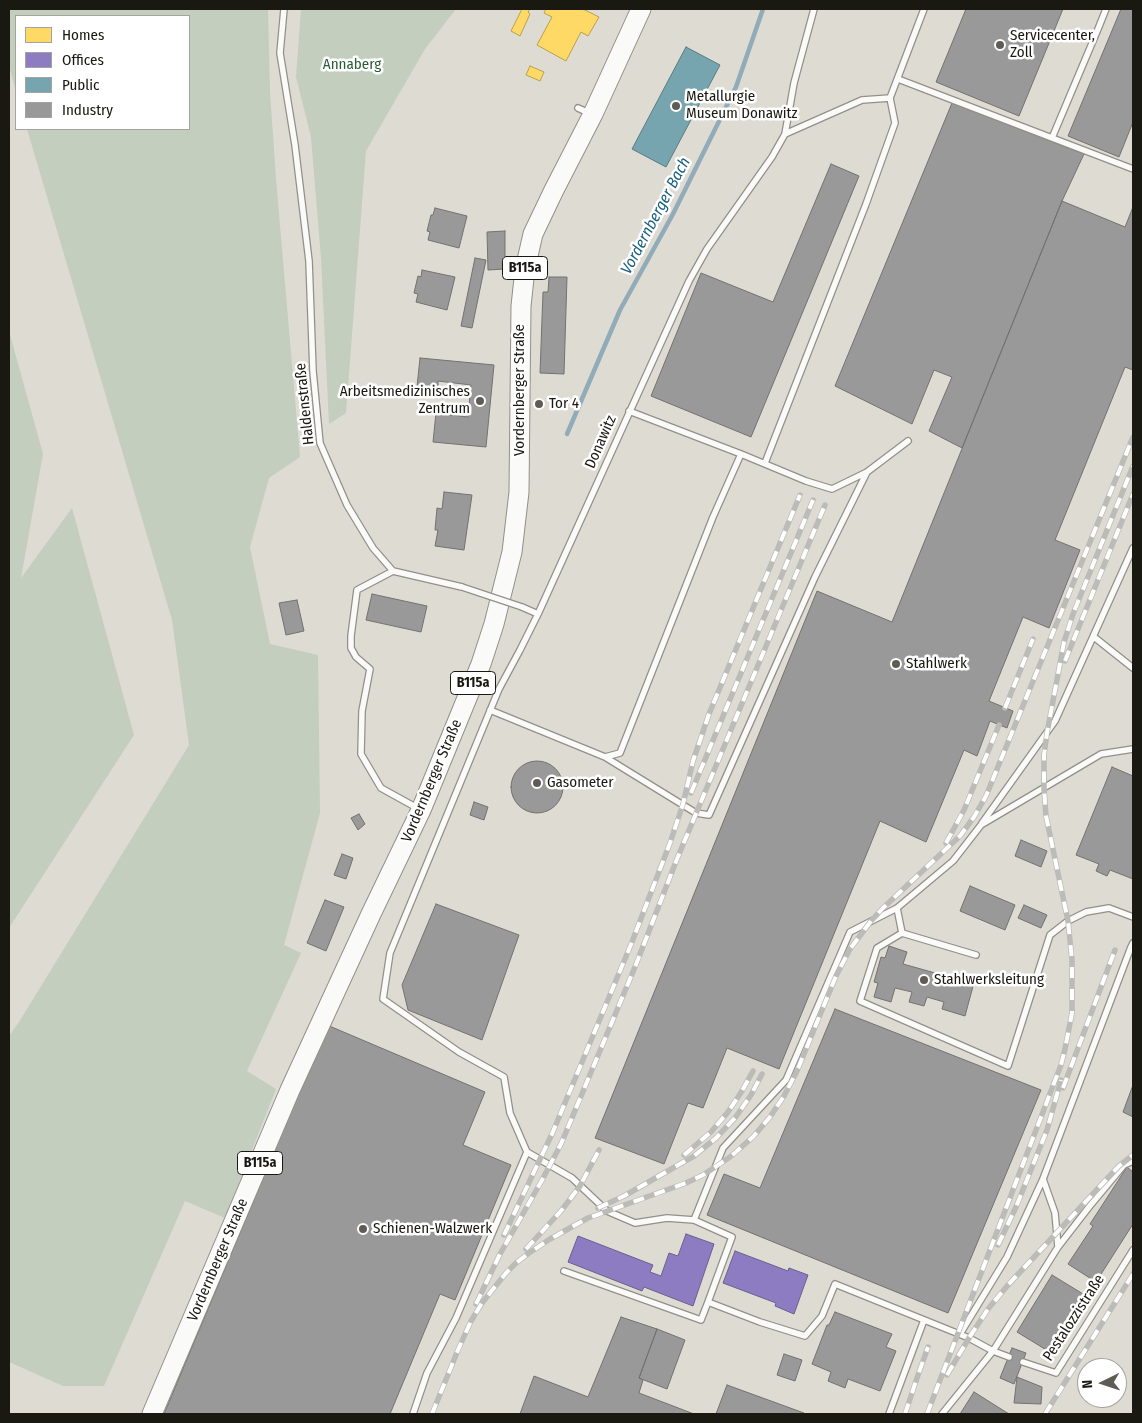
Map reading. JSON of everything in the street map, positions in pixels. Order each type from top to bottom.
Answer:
[{"type":"main road","name":"Vordernberger Straße","points":[[152,1414],[290,1090],[421,810],[481,664],[494,624],[512,552],[519,492],[520,306],[525,269],[533,234],[554,190],[586,111],[641,9]]},
{"type":"lane","name":"Haldenstraße","points":[[284,9],[280,53],[295,145],[309,261],[313,371],[320,442],[346,505],[373,548],[393,571]]},
{"type":"lane","name":"Donawitz","points":[[527,1152],[510,1113],[504,1077],[460,1052],[384,999],[390,953],[499,689],[538,614],[689,281],[707,249],[772,157],[785,134],[794,83],[814,9]]},
{"type":"lane","points":[[764,463],[862,213],[895,123],[890,98],[924,9]]},
{"type":"lane","points":[[1052,138],[1106,9]]},
{"type":"lane","points":[[898,78],[1133,169]]},
{"type":"lane","points":[[785,134],[862,100],[890,98]]},
{"type":"lane","points":[[629,410],[806,481],[832,488],[868,472],[908,441]]},
{"type":"lane","points":[[605,757],[620,753],[741,454]]},
{"type":"lane","points":[[490,710],[605,757],[696,813],[709,815],[815,577],[868,472]]},
{"type":"lane","points":[[694,1220],[723,1148],[786,1080],[850,932],[896,908],[953,861],[1055,722],[1133,548]]},
{"type":"lane","points":[[421,810],[381,788],[362,754],[362,711],[370,669],[356,657],[351,648],[357,590],[393,571],[462,586],[538,614]]},
{"type":"lane","points":[[1094,637],[1133,668]]},
{"type":"lane","points":[[981,825],[1101,754],[1133,749]]},
{"type":"lane","points":[[896,908],[902,933]]},
{"type":"lane","points":[[976,955],[902,933],[878,948],[860,1002],[1008,1066],[1050,936],[1068,921],[1086,912],[1109,908],[1133,917]]},
{"type":"lane","points":[[960,1334],[1007,1257],[1043,1179],[1130,947],[1133,944]]},
{"type":"lane","points":[[413,1414],[427,1373],[456,1318],[527,1152],[572,1178],[607,1211],[621,1217],[635,1222],[667,1218],[694,1220],[732,1237],[701,1320],[564,1271]]},
{"type":"lane","points":[[942,1414],[993,1351],[1058,1247],[1124,1165],[1133,1162]]},
{"type":"lane","points":[[1043,1179],[1055,1213],[1058,1247]]},
{"type":"lane","name":"Pestalozzistraße","points":[[1023,1362],[1056,1373],[1133,1250]]},
{"type":"lane","points":[[708,1302],[760,1322],[805,1336],[822,1316],[835,1284],[960,1334],[1009,1357]]},
{"type":"lane","points":[[889,1414],[924,1320]]},
{"type":"green space","points":[[9,9],[268,9],[270,92],[276,179],[300,457],[269,478],[250,547],[270,644],[318,655],[320,813],[284,945],[301,953],[247,1071],[276,1089],[225,1218],[185,1201],[104,1386],[63,1386],[9,1362],[9,1036],[189,745],[172,620],[27,130],[190,130],[190,15],[15,15],[15,87],[9,66]]},
{"type":"green space","name":"Annaberg","points":[[301,9],[456,9],[425,49],[366,151],[346,413],[329,424],[321,258],[311,137],[296,77]]},
{"type":"green space","points":[[9,331],[43,454],[21,578],[72,508],[134,735],[9,928]]},
{"type":"building: Homes","points":[[522,9],[530,9],[528,12],[530,14],[520,36],[511,31]]},
{"type":"building: Homes","points":[[546,9],[583,9],[599,17],[588,36],[581,32],[566,61],[537,45],[552,17],[544,13]]},
{"type":"building: Homes","points":[[530,66],[544,72],[540,81],[526,75]]},
{"type":"building: Offices","points":[[686,1234],[714,1244],[693,1306],[644,1287],[642,1291],[568,1262],[578,1236],[653,1265],[650,1272],[661,1276],[669,1253],[678,1256]]},
{"type":"building: Offices","points":[[735,1251],[788,1271],[789,1268],[808,1275],[794,1314],[775,1306],[776,1303],[723,1283]]},
{"type":"building: Public","name":"Metallurgie Museum Donawitz","points":[[686,47],[720,65],[666,167],[632,149]]},
{"type":"building: Industry","name":"Servicecenter, Zoll","points":[[966,9],[1063,9],[1019,116],[936,82]]},
{"type":"building: Industry","points":[[1121,9],[1133,9],[1133,122],[1119,157],[1068,136]]},
{"type":"building: Industry","points":[[952,103],[1084,154],[1062,201],[962,448],[929,431],[952,377],[934,370],[912,424],[835,386]]},
{"type":"building: Industry","points":[[831,164],[859,176],[751,437],[651,396],[701,273],[773,302]]},
{"type":"building: Industry","name":"Stahlwerk","points":[[1062,201],[1125,227],[1133,207],[1133,370],[1125,367],[1055,540],[1080,550],[1049,628],[1023,617],[989,701],[1013,711],[1007,728],[990,721],[977,756],[964,750],[926,842],[880,821],[779,1069],[727,1048],[703,1108],[688,1103],[664,1164],[595,1138],[817,591],[892,622]]},
{"type":"building: Industry","points":[[435,208],[467,216],[459,248],[428,240],[430,232],[427,231]]},
{"type":"building: Industry","points":[[505,231],[505,269],[488,270],[487,232]]},
{"type":"building: Industry","points":[[475,258],[486,260],[472,328],[461,326]]},
{"type":"building: Industry","points":[[422,270],[455,277],[447,310],[416,302],[418,294],[414,293],[418,276],[421,277]]},
{"type":"building: Industry","points":[[549,277],[567,277],[564,374],[540,373],[543,292],[548,292]]},
{"type":"building: Industry","name":"Arbeitsmedizinisches Zentrum","points":[[420,358],[494,365],[486,447],[433,442],[436,413],[468,417],[471,385],[438,381],[438,389],[417,387]]},
{"type":"building: Industry","points":[[444,492],[472,495],[464,550],[435,546],[438,530],[435,530],[437,508],[442,509]]},
{"type":"building: Industry","points":[[372,594],[427,606],[421,632],[366,620]]},
{"type":"building: Industry","points":[[297,600],[304,631],[286,635],[279,603]]},
{"type":"building: Industry","name":"Gasometer","points":[[537,761],[547,763],[555,769],[561,777],[563,787],[561,797],[555,805],[547,811],[537,813],[527,811],[519,805],[513,797],[511,787],[513,777],[519,769],[527,763]]},
{"type":"building: Industry","points":[[1112,767],[1133,776],[1133,879],[1110,870],[1107,876],[1096,871],[1099,864],[1076,855]]},
{"type":"building: Industry","points":[[474,802],[488,807],[484,820],[470,815]]},
{"type":"building: Industry","points":[[359,814],[365,824],[358,830],[351,818]]},
{"type":"building: Industry","points":[[1021,840],[1047,851],[1041,867],[1015,856]]},
{"type":"building: Industry","points":[[342,854],[353,858],[346,879],[334,875]]},
{"type":"building: Industry","points":[[970,886],[1015,905],[1005,930],[960,911]]},
{"type":"building: Industry","points":[[325,900],[344,907],[326,951],[307,943]]},
{"type":"building: Industry","points":[[436,904],[519,935],[482,1040],[408,1010],[402,985]]},
{"type":"building: Industry","points":[[1024,905],[1047,915],[1041,928],[1018,918]]},
{"type":"building: Industry","name":"Stahlwerksleitung","points":[[889,946],[907,952],[903,964],[953,978],[955,973],[975,979],[965,1016],[942,1009],[944,1002],[927,997],[924,1006],[909,1002],[912,992],[895,988],[891,1002],[874,997],[878,983],[874,982],[881,957],[885,958]]},
{"type":"building: Industry","points":[[835,1009],[1041,1090],[948,1313],[707,1215],[724,1174],[760,1188]]},
{"type":"building: Industry","name":"Schienen-Walzwerk","points":[[327,1025],[485,1092],[463,1145],[511,1165],[455,1300],[440,1294],[390,1414],[164,1414]]},
{"type":"building: Industry","points":[[1133,1085],[1133,1117],[1123,1112]]},
{"type":"building: Industry","points":[[1127,1167],[1133,1172],[1133,1224],[1096,1282],[1068,1264],[1093,1226],[1090,1224]]},
{"type":"building: Industry","points":[[1052,1275],[1088,1297],[1053,1354],[1017,1332]]},
{"type":"building: Industry","points":[[835,1312],[892,1334],[886,1347],[896,1351],[880,1391],[848,1379],[845,1388],[828,1381],[831,1372],[812,1364],[827,1325],[829,1325]]},
{"type":"building: Industry","points":[[621,1317],[657,1329],[639,1378],[643,1380],[639,1393],[694,1414],[520,1414],[534,1376],[588,1397]]},
{"type":"building: Industry","points":[[657,1329],[685,1340],[667,1389],[639,1378]]},
{"type":"building: Industry","points":[[1012,1348],[1026,1353],[1014,1384],[1000,1378]]},
{"type":"building: Industry","points":[[784,1354],[802,1360],[795,1381],[777,1375]]},
{"type":"building: Industry","points":[[1017,1377],[1042,1387],[1041,1404],[1014,1403]]},
{"type":"building: Industry","points":[[727,1385],[804,1413],[804,1414],[716,1414]]},
{"type":"building: Industry","points":[[974,1392],[1009,1414],[960,1414]]},
{"type":"waterway","name":"Vordernberger Bach","points":[[567,434],[620,310],[673,214],[736,87],[763,9]]},
{"type":"railway","points":[[432,1414],[471,1321],[482,1303],[516,1263],[550,1239],[588,1218],[686,1183],[703,1175],[730,1157],[753,1137],[770,1117],[797,1071],[836,976],[850,949],[883,908],[960,836],[986,796],[1133,437]]},
{"type":"railway","points":[[927,1414],[1061,1065],[1065,1049],[1072,1013],[1072,960],[1068,921],[1046,816],[1044,755],[1064,642],[1073,614],[1133,466]]},
{"type":"railway","points":[[1065,661],[1133,494]]},
{"type":"railway","points":[[504,1235],[552,1134],[632,942],[670,843],[683,804],[693,761],[709,714],[800,495]]},
{"type":"railway","points":[[691,793],[813,500]]},
{"type":"railway","points":[[476,1304],[500,1254],[561,1144],[635,967],[677,859],[825,505]]},
{"type":"railway","points":[[1005,708],[1033,639]]},
{"type":"railway","points":[[946,843],[964,810],[999,725]]},
{"type":"railway","points":[[1063,1088],[1115,950]]},
{"type":"railway","points":[[684,1155],[711,1132],[728,1112],[753,1071]]},
{"type":"railway","points":[[598,1208],[624,1196],[694,1156],[716,1138],[735,1118],[751,1095],[762,1074]]},
{"type":"railway","points":[[998,1245],[1016,1207],[1047,1130],[1061,1080]]},
{"type":"railway","points":[[526,1249],[561,1211],[580,1186],[599,1150]]},
{"type":"railway","points":[[947,1375],[988,1309],[1008,1285],[1119,1166],[1133,1155]]},
{"type":"railway","points":[[1045,1414],[1133,1274]]},
{"type":"railway","points":[[905,1414],[928,1347]]},
{"type":"place","name":"Servicecenter, Zoll","points":[[1000,45]]},
{"type":"place","name":"Metallurgie Museum Donawitz","points":[[676,106]]},
{"type":"place","name":"Arbeitsmedizinisches Zentrum","points":[[480,401]]},
{"type":"place","name":"Tor 4","points":[[539,404]]},
{"type":"place","name":"Stahlwerk","points":[[896,664]]},
{"type":"place","name":"Gasometer","points":[[537,783]]},
{"type":"place","name":"Stahlwerksleitung","points":[[924,980]]},
{"type":"place","name":"Schienen-Walzwerk","points":[[363,1229]]}]
